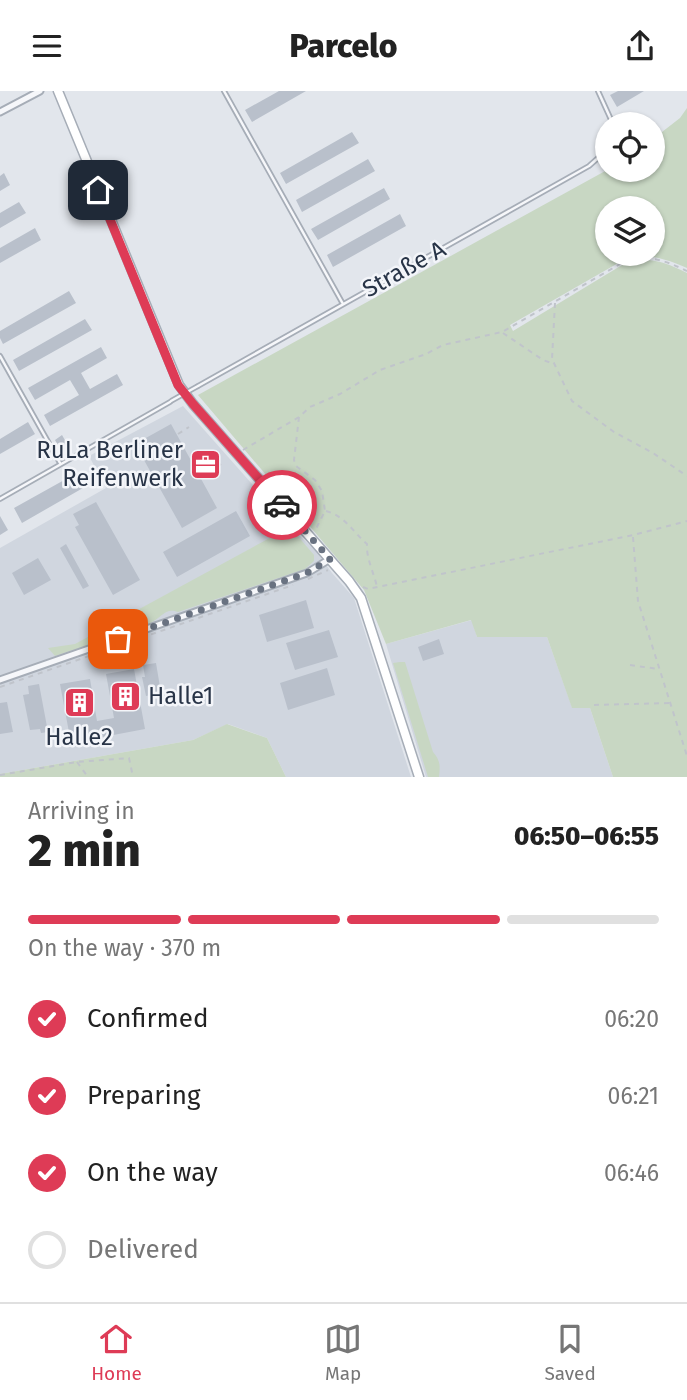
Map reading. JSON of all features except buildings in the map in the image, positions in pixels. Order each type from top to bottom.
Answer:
[{"type":"street","points":[[0,112],[40,91]]},
{"type":"street","points":[[58,91],[178,385],[349,581],[365,608],[419,777]]},
{"type":"street","points":[[0,680],[317,572],[330,559]]},
{"type":"lane","points":[[224,91],[343,304]]},
{"type":"lane","points":[[598,91],[608,112]]},
{"type":"lane","name":"Straße A","points":[[0,499],[595,161]]},
{"type":"lane","points":[[0,356],[60,464]]},
{"type":"path","points":[[237,454],[299,417],[310,407],[340,394],[380,370],[443,345],[502,332],[627,260],[640,257],[660,258],[687,271]]},
{"type":"path","points":[[555,303],[552,359],[572,401],[614,432],[653,453],[687,476]]},
{"type":"path","points":[[502,332],[543,360],[554,364]]},
{"type":"path","points":[[299,417],[293,460],[296,466],[315,480],[322,491],[325,511],[312,538]]},
{"type":"path","points":[[178,434],[189,427]]},
{"type":"path","points":[[217,467],[221,464]]},
{"type":"path","points":[[325,511],[348,523],[355,534],[367,544],[367,554],[377,587]]},
{"type":"path","points":[[349,581],[365,589],[377,587],[633,535],[687,521]]},
{"type":"path","points":[[633,535],[638,601],[687,756]]},
{"type":"path","points":[[304,581],[317,572],[331,570]]},
{"type":"path","points":[[0,687],[293,585]]},
{"type":"path","points":[[631,664],[659,669]]},
{"type":"path","points":[[594,705],[670,703]]},
{"type":"path","points":[[0,775],[76,762],[129,758],[133,777]]},
{"type":"path","points":[[76,762],[88,777]]},
{"type":"shaded area","points":[[183,406],[290,527],[317,552],[354,598],[411,777],[286,777],[267,738],[228,724],[193,740],[0,774],[0,548],[106,488],[89,456]]},
{"type":"shaded area","points":[[472,620],[477,637],[547,637],[572,707],[590,708],[613,777],[426,777],[386,644]]},
{"type":"green space","points":[[687,108],[687,268],[665,260],[665,196],[595,196],[595,266],[613,266],[510,325],[513,331],[620,266],[665,266],[665,264],[687,273],[687,777],[613,777],[590,708],[572,708],[547,637],[477,637],[471,620],[386,644],[364,590],[198,395],[595,177],[595,182],[665,182],[665,130],[680,118]]},
{"type":"green space","points":[[290,527],[314,555],[314,561],[305,569],[178,612],[167,612],[139,628],[55,656],[48,648],[75,644]]},
{"type":"green space","points":[[405,662],[433,752],[439,761],[439,777],[428,777],[393,663]]},
{"type":"green space","points":[[227,724],[267,738],[286,777],[0,777],[0,774],[193,740]]},
{"type":"way so far","points":[[118,639],[307,573],[330,559],[282,505]]},
{"type":"place","name":"RuLa Berliner Reifenwerk","points":[[206,464]]},
{"type":"place","name":"Halle1","points":[[125,696]]},
{"type":"place","name":"Halle2","points":[[79,703]]},
{"type":"route","points":[[98,190],[178,385],[282,505]]}]
